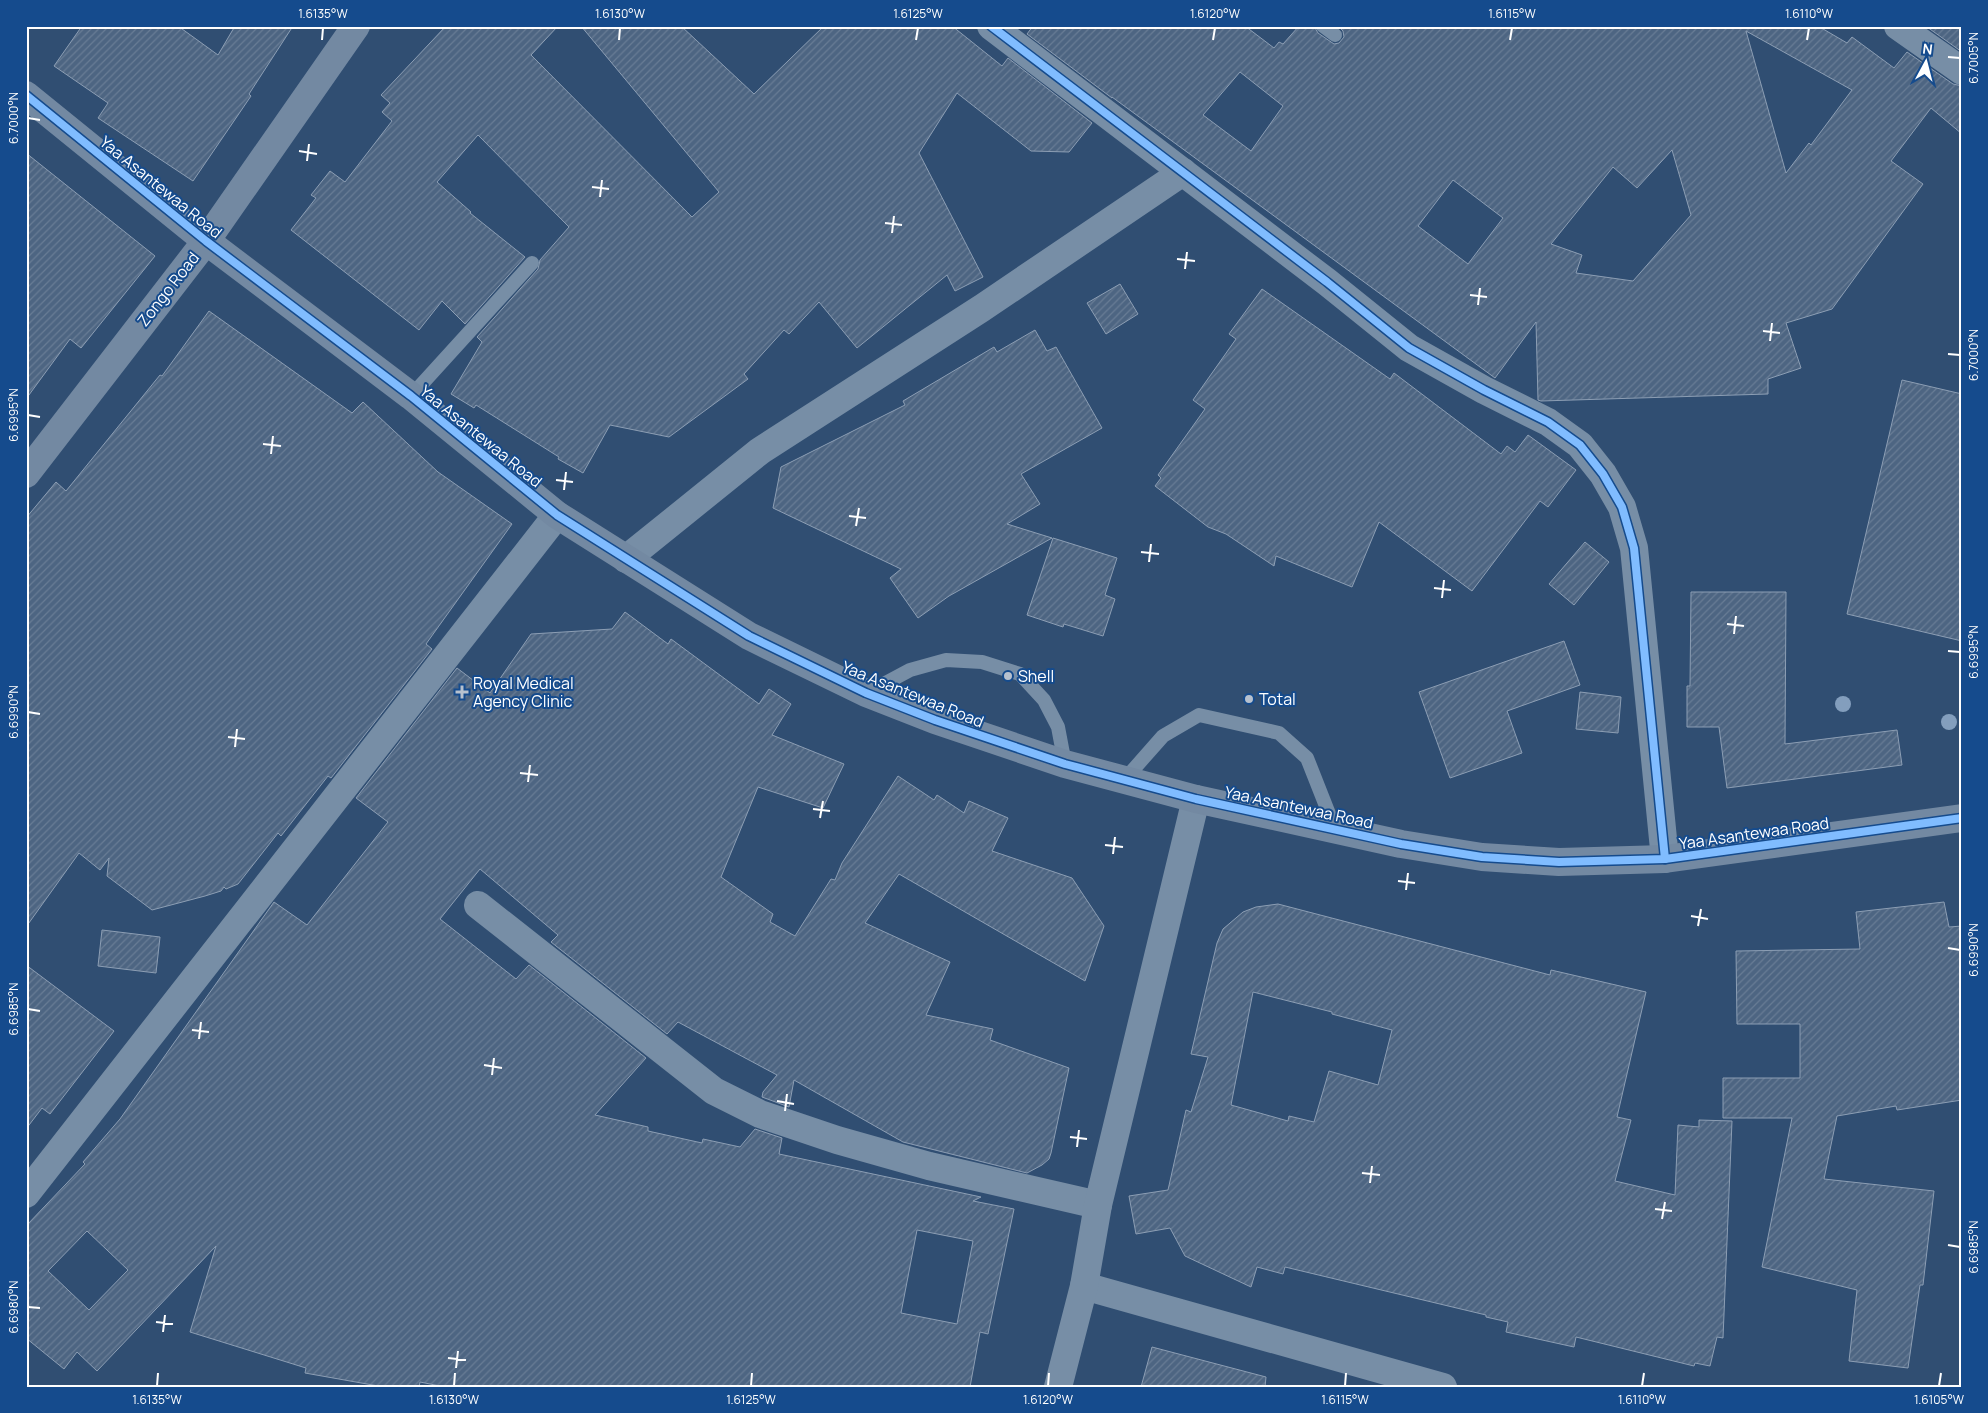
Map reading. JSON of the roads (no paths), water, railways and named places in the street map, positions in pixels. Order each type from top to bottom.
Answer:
[{"type":"street","name":"Zongo Road","points":[[26,474],[206,241],[356,26]]},
{"type":"street","points":[[991,26],[1327,282],[1409,348],[1484,390],[1548,422],[1580,445],[1603,474],[1622,507],[1634,548],[1665,859]]},
{"type":"street","points":[[1898,26],[1962,71]]},
{"type":"street","name":"Yaa Asantewaa Road","points":[[26,95],[206,241],[411,396],[556,514],[749,636],[866,693],[935,720],[1065,764],[1196,799],[1401,844],[1482,857],[1559,862],[1665,859],[1962,818]]},
{"type":"street","points":[[626,559],[760,451],[982,308],[1183,172]]},
{"type":"street","points":[[26,1194],[556,514]]},
{"type":"street","points":[[1058,1387],[1084,1286],[1098,1205],[1196,799]]},
{"type":"street","points":[[478,905],[714,1091],[752,1110],[837,1140],[929,1166],[1098,1205]]},
{"type":"street","points":[[1084,1286],[1405,1381],[1443,1387]]},
{"type":"lane","points":[[1323,26],[1335,36]]},
{"type":"lane","points":[[411,396],[532,263]]},
{"type":"lane","points":[[866,693],[910,670],[946,660],[982,662],[1020,674],[1044,700],[1058,727],[1065,764]]},
{"type":"lane","points":[[1125,779],[1163,736],[1199,715],[1279,734],[1307,758],[1335,830]]},
{"type":"place","name":"Shell","points":[[1008,676]]},
{"type":"place","name":"Royal Medical Agency Clinic","points":[[462,692]]},
{"type":"place","name":"Total","points":[[1249,699]]}]
